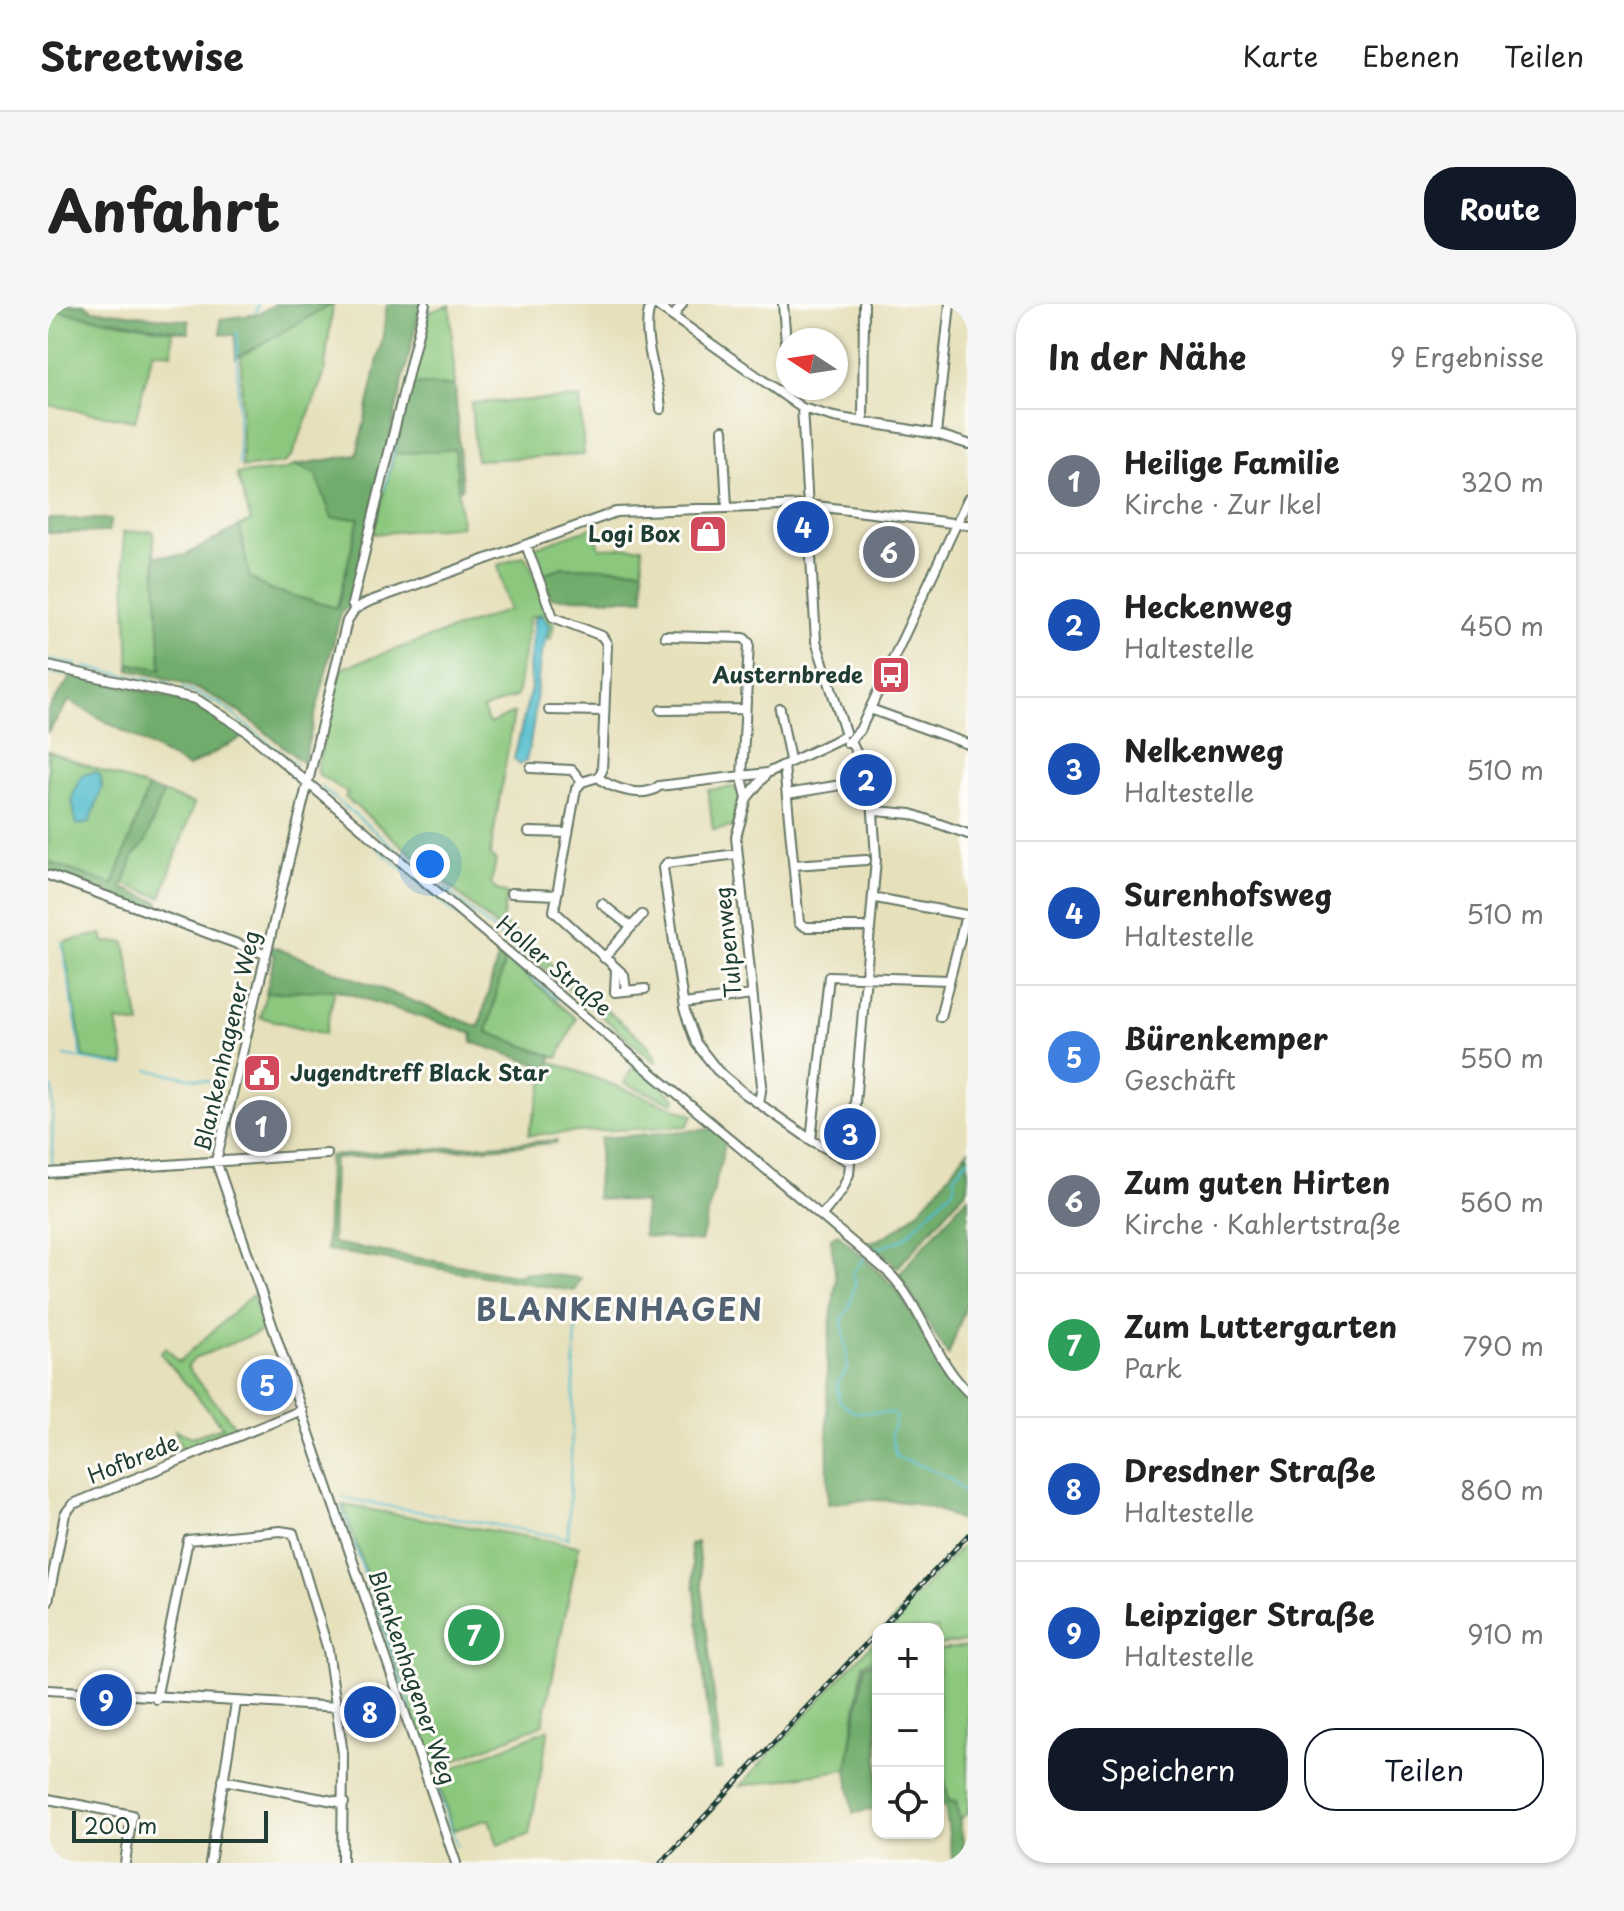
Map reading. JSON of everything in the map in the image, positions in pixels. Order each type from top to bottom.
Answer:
[{"type":"street","name":"Blankenhagener Weg","points":[[425,304],[352,604],[355,609],[347,621],[216,1161],[456,1863]]},
{"type":"street","points":[[661,409],[660,386],[653,372],[653,304],[776,384]]},
{"type":"street","points":[[674,316],[682,304]]},
{"type":"street","points":[[783,304],[785,328]]},
{"type":"street","points":[[863,422],[864,304]]},
{"type":"street","points":[[936,434],[950,304]]},
{"type":"street","points":[[795,400],[802,408],[936,434],[968,444]]},
{"type":"street","points":[[802,408],[816,641],[847,737],[871,782],[876,811],[876,898],[850,1162],[845,1184],[822,1215]]},
{"type":"street","points":[[723,430],[727,508]]},
{"type":"street","points":[[598,777],[613,788],[643,792],[653,792],[659,786],[742,778],[767,773],[860,730],[968,499]]},
{"type":"street","points":[[355,609],[492,557],[512,554],[526,545],[616,512],[808,505],[968,525]]},
{"type":"street","points":[[526,545],[553,617],[605,639],[602,771],[598,777],[582,782],[576,789],[556,916],[616,969],[615,992],[645,989]]},
{"type":"street","name":"Tulpenweg","points":[[665,636],[747,640],[742,778],[747,798],[737,830],[737,854],[762,1085],[759,1103]]},
{"type":"street","name":"Holler Straße","points":[[48,666],[196,699],[236,723],[868,1254],[901,1287],[950,1372],[968,1392]]},
{"type":"street","points":[[661,710],[745,709]]},
{"type":"street","points":[[780,709],[801,926],[863,927]]},
{"type":"street","points":[[870,709],[968,744]]},
{"type":"street","points":[[549,710],[604,711]]},
{"type":"street","points":[[531,768],[572,770],[582,782]]},
{"type":"street","points":[[747,798],[767,773]]},
{"type":"street","points":[[787,794],[853,783]]},
{"type":"street","points":[[876,811],[911,814],[968,834]]},
{"type":"street","points":[[529,832],[568,833]]},
{"type":"street","points":[[737,854],[667,863],[663,868],[684,1004],[693,1036],[709,1061],[759,1103],[811,1140],[850,1162]]},
{"type":"street","points":[[794,865],[866,860]]},
{"type":"street","points":[[48,875],[265,954]]},
{"type":"street","points":[[511,893],[557,895]]},
{"type":"street","points":[[876,898],[966,915],[940,1017]]},
{"type":"street","points":[[602,904],[630,926]]},
{"type":"street","points":[[604,958],[642,915]]},
{"type":"street","points":[[811,1140],[829,976],[949,980]]},
{"type":"street","points":[[684,1004],[752,995]]},
{"type":"street","points":[[48,1173],[327,1154]]},
{"type":"street","name":"Hofbrede","points":[[48,1601],[65,1514],[73,1504],[302,1410]]},
{"type":"street","points":[[156,1699],[188,1540],[288,1531],[295,1537],[324,1630],[337,1707],[344,1803],[342,1863]]},
{"type":"street","points":[[48,1690],[156,1699],[356,1708],[400,1699]]},
{"type":"street","points":[[210,1863],[236,1703]]},
{"type":"street","points":[[223,1780],[344,1803]]},
{"type":"street","points":[[48,1799],[132,1815],[125,1863]]},
{"type":"green space","points":[[48,304],[84,304],[93,310],[189,321],[189,333],[48,310]]},
{"type":"green space","points":[[275,304],[332,304],[236,358],[235,335],[221,334],[220,319],[258,314]]},
{"type":"green space","points":[[333,304],[324,375],[292,456],[284,463],[242,468],[241,355]]},
{"type":"green space","points":[[387,304],[421,304],[350,605],[341,612],[303,763],[224,702],[183,684],[129,670],[129,664],[161,669],[155,556],[186,555],[240,526],[249,577],[268,589],[337,608],[359,518],[332,518],[316,474],[295,465],[357,455]]},
{"type":"green space","points":[[450,305],[455,386],[411,384],[429,312]]},
{"type":"green space","points":[[48,310],[173,331],[172,353],[153,351],[135,421],[48,405]]},
{"type":"green space","points":[[411,384],[455,386],[462,489],[458,489],[455,449],[394,454]]},
{"type":"green space","points":[[580,398],[584,455],[476,460],[471,403]]},
{"type":"green space","points":[[456,449],[461,526],[373,534],[394,454]]},
{"type":"green space","points":[[295,465],[316,474],[332,518],[359,518],[337,608],[268,589],[249,576],[240,526],[251,521],[237,474],[285,470]]},
{"type":"green space","points":[[48,519],[111,519],[108,532],[48,533]]},
{"type":"green space","points":[[593,527],[600,548],[642,547],[643,569],[563,567],[542,574],[533,548]]},
{"type":"green space","points":[[153,531],[162,670],[129,663],[123,532]]},
{"type":"green space","points":[[523,556],[527,558],[554,624],[551,639],[547,639],[549,625],[540,614],[530,618],[517,696],[483,709],[489,724],[514,713],[490,855],[496,861],[491,883],[495,889],[507,894],[502,922],[648,1045],[658,1060],[655,1062],[345,797],[348,793],[319,775],[317,767],[342,668],[509,610],[498,565]]},
{"type":"green space","points":[[563,567],[643,569],[644,599],[551,598],[542,574]]},
{"type":"green space","points":[[71,677],[183,702],[203,710],[245,736],[188,767],[69,701],[48,732],[48,710]]},
{"type":"green space","points":[[48,751],[148,788],[114,886],[48,862]]},
{"type":"green space","points":[[734,787],[741,793],[733,827],[713,830],[708,790]]},
{"type":"green space","points":[[148,788],[163,793],[145,843],[134,855],[122,888],[159,902],[156,911],[48,871],[48,862],[113,885]]},
{"type":"green space","points":[[163,793],[194,804],[161,897],[123,884],[134,855],[145,843]]},
{"type":"green space","points":[[102,934],[104,942],[125,942],[140,1025],[117,1021],[125,1065],[84,1058],[63,942]]},
{"type":"green space","points":[[271,946],[479,1027],[499,953],[505,958],[487,1032],[552,1056],[548,1068],[472,1042],[473,1034],[335,989],[266,993],[275,955],[269,952]]},
{"type":"green space","points":[[505,958],[576,1019],[558,1058],[487,1032]]},
{"type":"green space","points":[[335,989],[325,1034],[260,1017],[266,993]]},
{"type":"green space","points":[[550,1061],[693,1115],[687,1126],[528,1135]]},
{"type":"green space","points":[[634,1064],[676,1099],[673,1103],[624,1083]]},
{"type":"green space","points":[[712,1129],[726,1140],[701,1242],[643,1236],[645,1203],[596,1198],[601,1138]]},
{"type":"green space","points":[[557,1140],[556,1143],[334,1159],[332,1243],[521,1276],[523,1272],[581,1278],[574,1291],[326,1250],[329,1156]]},
{"type":"green space","points":[[968,1150],[968,1188],[898,1267],[869,1243],[912,1217]]},
{"type":"green space","points":[[968,1196],[968,1300],[948,1356],[899,1274]]},
{"type":"green space","points":[[838,1234],[896,1288],[944,1371],[968,1398],[968,1526],[936,1510],[901,1502],[864,1500],[828,1504],[827,1352],[836,1281],[831,1238]]},
{"type":"green space","points":[[252,1295],[264,1330],[195,1358],[187,1367],[239,1431],[183,1452],[175,1430],[192,1437],[223,1427],[160,1353],[166,1348],[179,1362]]},
{"type":"green space","points":[[343,1505],[579,1546],[543,1724],[432,1770]]},
{"type":"green space","points":[[968,1540],[968,1641],[944,1644],[944,1623],[891,1623]]},
{"type":"green space","points":[[697,1542],[722,1769],[714,1770],[690,1545]]},
{"type":"green space","points":[[872,1643],[872,1661],[863,1663],[847,1769],[740,1786]]},
{"type":"green space","points":[[968,1646],[968,1813],[959,1820],[956,1801],[949,1802],[944,1777],[944,1649]]},
{"type":"green space","points":[[872,1663],[872,1810],[853,1813],[847,1769],[865,1665]]},
{"type":"green space","points":[[549,1729],[529,1835],[498,1845],[489,1819],[453,1830],[436,1775]]},
{"type":"green space","points":[[944,1777],[949,1802],[956,1801],[967,1863],[953,1863]]},
{"type":"water","points":[[540,614],[549,625],[540,662],[529,750],[526,761],[520,765],[514,759],[531,688],[529,667],[534,620]]},
{"type":"water","points":[[95,772],[100,775],[102,787],[90,822],[80,825],[76,823],[72,798],[82,775]]},
{"type":"waterway","points":[[256,312],[258,304]]},
{"type":"waterway","points":[[384,490],[430,304]]},
{"type":"waterway","points":[[237,332],[239,465]]},
{"type":"waterway","points":[[48,659],[77,665]]},
{"type":"waterway","points":[[84,667],[171,684]]},
{"type":"waterway","points":[[48,672],[66,676]]},
{"type":"waterway","points":[[183,688],[220,704],[296,765]]},
{"type":"waterway","points":[[321,787],[439,884]]},
{"type":"waterway","points":[[317,797],[557,999]]},
{"type":"waterway","points":[[445,889],[522,954]]},
{"type":"waterway","points":[[62,942],[82,1059]]},
{"type":"waterway","points":[[65,1056],[124,1066]]},
{"type":"waterway","points":[[148,1070],[223,1084]]},
{"type":"waterway","points":[[48,1088],[53,1088],[52,1168]]},
{"type":"waterway","points":[[870,1252],[903,1239],[954,1188],[955,1175],[968,1159]]},
{"type":"waterway","points":[[866,1256],[851,1275],[856,1279],[849,1308],[842,1319],[848,1368],[837,1383],[839,1401],[854,1412],[893,1413],[896,1417],[891,1435],[896,1457],[948,1478],[968,1500]]},
{"type":"waterway","points":[[343,1498],[568,1538],[577,1297]]},
{"type":"waterway","points":[[341,1506],[350,1533]]},
{"type":"waterway","points":[[353,1541],[422,1744]]},
{"type":"waterway","points":[[425,1752],[431,1770]]},
{"type":"waterway","points":[[434,1779],[457,1846]]},
{"type":"railway","points":[[886,1623],[968,1535]]},
{"type":"railway","points":[[661,1863],[872,1637]]},
{"type":"place","name":"Surenhofsweg","points":[[803,527]]},
{"type":"place","name":"Logi Box","points":[[708,534]]},
{"type":"place","name":"Zum guten Hirten","points":[[889,552]]},
{"type":"place","name":"Austernbrede","points":[[891,675]]},
{"type":"place","name":"Heckenweg","points":[[866,780]]},
{"type":"place","name":"Jugendtreff Black Star","points":[[262,1073]]},
{"type":"place","name":"Heilige Familie","points":[[261,1126]]},
{"type":"place","name":"Nelkenweg","points":[[850,1134]]},
{"type":"place","name":"Bürenkemper","points":[[267,1385]]},
{"type":"place","name":"Zum Luttergarten","points":[[474,1635]]},
{"type":"place","name":"Leipziger Straße","points":[[106,1700]]},
{"type":"place","name":"Dresdner Straße","points":[[370,1712]]},
{"type":"district","name":"BLANKENHAGEN","points":[[620,1311]]}]
